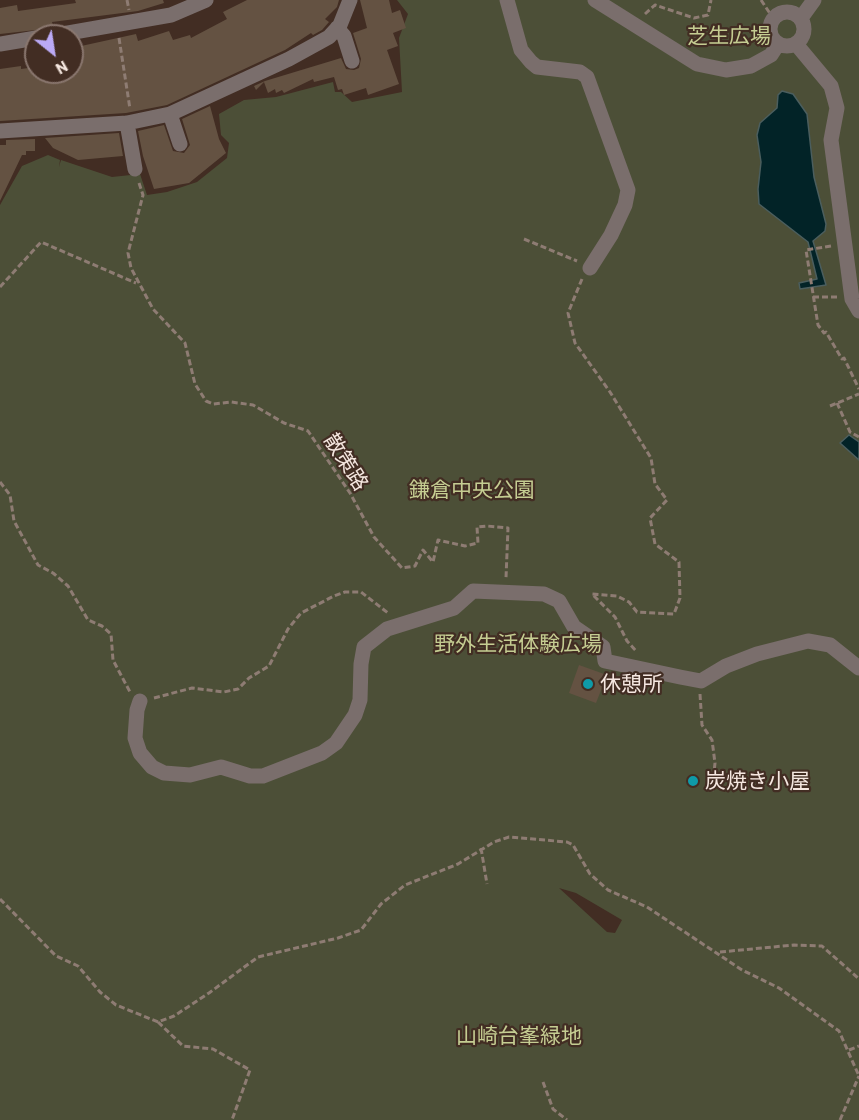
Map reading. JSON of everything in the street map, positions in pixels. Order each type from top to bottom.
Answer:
[{"type":"street","points":[[84,31],[171,15],[206,0]]},
{"type":"street","points":[[0,131],[129,123],[170,114],[289,59],[329,37],[338,28],[347,12],[350,0]]},
{"type":"street","points":[[507,0],[521,50],[531,62],[537,67],[580,72],[587,77],[628,190],[625,205],[611,235],[590,268]]},
{"type":"street","points":[[595,0],[697,64],[726,70],[751,66],[771,55],[778,44]]},
{"type":"street","points":[[801,18],[814,0]]},
{"type":"street","points":[[787,11],[801,18],[804,29],[796,44],[788,46],[778,44],[771,35],[773,18],[787,11]]},
{"type":"street","points":[[338,28],[344,36],[352,61]]},
{"type":"street","points":[[0,44],[24,40]]},
{"type":"street","points":[[796,44],[831,86],[837,108],[831,140],[856,305]]},
{"type":"street","points":[[170,114],[180,144]]},
{"type":"street","points":[[129,123],[135,169]]},
{"type":"street","points":[[141,701],[137,710],[135,738],[140,753],[152,767],[164,773],[190,775],[221,767],[250,776],[263,776],[322,753],[336,743],[355,715],[360,700],[364,647],[387,629],[454,608],[473,591],[544,594],[559,601],[574,627],[603,647],[605,661],[701,681],[726,666],[757,654],[808,641],[830,645],[859,668]]},
{"type":"path","points":[[634,24],[655,5],[694,18],[708,15],[711,0]]},
{"type":"path","points":[[761,0],[773,18]]},
{"type":"path","points":[[117,26],[129,123]]},
{"type":"path","points":[[135,169],[143,195],[129,252],[130,268],[138,284]]},
{"type":"path","points":[[524,239],[590,268],[577,288],[568,314],[575,343],[610,392],[651,458],[655,484],[667,500],[650,518],[655,544],[679,562],[680,598],[674,614],[637,612],[629,602],[617,597],[592,594],[615,617],[627,641],[638,652],[628,666]]},
{"type":"path","points":[[0,287],[41,242],[138,284]]},
{"type":"path","points":[[846,244],[806,250],[818,325],[824,333],[826,332],[842,359],[844,358],[859,389]]},
{"type":"path","name":"散策路","points":[[138,284],[153,309],[184,344],[195,384],[206,401],[213,404],[231,402],[254,405],[284,423],[308,431],[350,493],[374,537],[402,568],[413,567],[423,550],[433,562],[438,540],[465,546],[478,543],[477,527],[508,528],[506,592]]},
{"type":"path","points":[[813,297],[856,305]]},
{"type":"path","points":[[830,406],[859,394]]},
{"type":"path","points":[[837,403],[850,432],[859,437]]},
{"type":"path","points":[[0,482],[10,495],[14,521],[38,565],[68,586],[88,620],[102,626],[111,634],[113,660],[129,691],[141,701],[192,687],[224,692],[238,689],[249,678],[268,666],[288,629],[301,613],[345,592],[361,592],[389,614],[395,615]]},
{"type":"path","points":[[701,681],[702,725],[712,740],[715,763],[712,790]]},
{"type":"path","points":[[158,1022],[174,1016],[258,957],[323,942],[361,930],[381,904],[405,885],[458,864],[481,848],[509,837],[539,838],[573,845],[586,869],[608,890],[647,907],[742,970],[779,988],[838,1031],[849,1050],[859,1076],[840,1120]]},
{"type":"path","points":[[481,848],[487,884]]},
{"type":"path","points":[[0,899],[56,956],[78,966],[100,992],[116,1005],[158,1022],[183,1046],[213,1049],[250,1070],[232,1120]]},
{"type":"path","points":[[718,952],[794,945],[822,946],[859,979]]},
{"type":"path","points":[[849,1050],[859,1046]]},
{"type":"path","points":[[543,1082],[553,1109],[567,1120]]},
{"type":"green space","name":"鎌倉中央公園","points":[[397,0],[859,0],[859,1120],[0,1120],[0,205],[22,166],[48,155],[60,160],[59,167],[61,160],[112,177],[140,174],[147,195],[167,192],[197,182],[227,158],[229,143],[221,135],[219,114],[244,100],[276,97],[333,82],[335,92],[341,92],[352,102],[402,92],[399,38],[408,14]],"holes":[[[559,888],[576,893],[622,920],[615,933],[607,932]]]},
{"type":"water","points":[[782,91],[793,94],[807,114],[814,177],[826,224],[825,231],[813,241],[826,285],[800,289],[799,283],[817,279],[808,242],[759,204],[761,162],[757,135],[760,123],[777,108],[778,95]]},
{"type":"water","points":[[849,435],[859,442],[859,460],[840,443]]},
{"type":"building","points":[[75,0],[163,0],[164,3],[138,11],[52,22],[52,24],[24,24],[24,31],[0,34],[0,8],[17,5],[18,11],[76,3]]},
{"type":"building","points":[[247,0],[339,0],[337,7],[325,19],[329,22],[322,30],[313,35],[311,33],[285,50],[167,105],[126,113],[0,121],[0,69],[21,66],[21,69],[24,69],[24,84],[84,84],[84,45],[136,34],[138,41],[169,31],[173,40],[190,35],[191,38],[227,19],[223,12]]},
{"type":"building","points":[[360,0],[389,0],[392,13],[400,10],[406,28],[393,33],[398,46],[387,50],[399,84],[368,95],[366,88],[344,95],[342,89],[338,90],[334,77],[314,82],[313,79],[284,93],[282,90],[276,93],[275,89],[268,93],[264,82],[256,90],[254,86],[265,81],[341,58],[346,69],[359,68],[361,59],[353,33],[367,28]]},
{"type":"building","points":[[210,106],[219,139],[226,153],[189,183],[154,189],[143,156],[138,131],[164,125],[173,151],[184,153],[190,145],[182,119]]},
{"type":"building","points":[[119,133],[123,156],[78,160],[53,148],[45,138]]},
{"type":"building","points":[[35,139],[35,151],[26,151],[26,155],[22,155],[0,201],[0,145],[6,145],[6,140]]},
{"type":"building","name":"休憩所","points":[[579,665],[607,675],[596,703],[569,693]]},
{"type":"place","name":"休憩所","points":[[588,684]]},
{"type":"place","name":"炭焼き小屋","points":[[693,781]]},
{"type":"park label","name":"芝生広場","points":[[729,36]]},
{"type":"park label","name":"野外生活体験広場","points":[[518,644]]},
{"type":"park label","name":"山崎台峯緑地","points":[[519,1036]]}]
